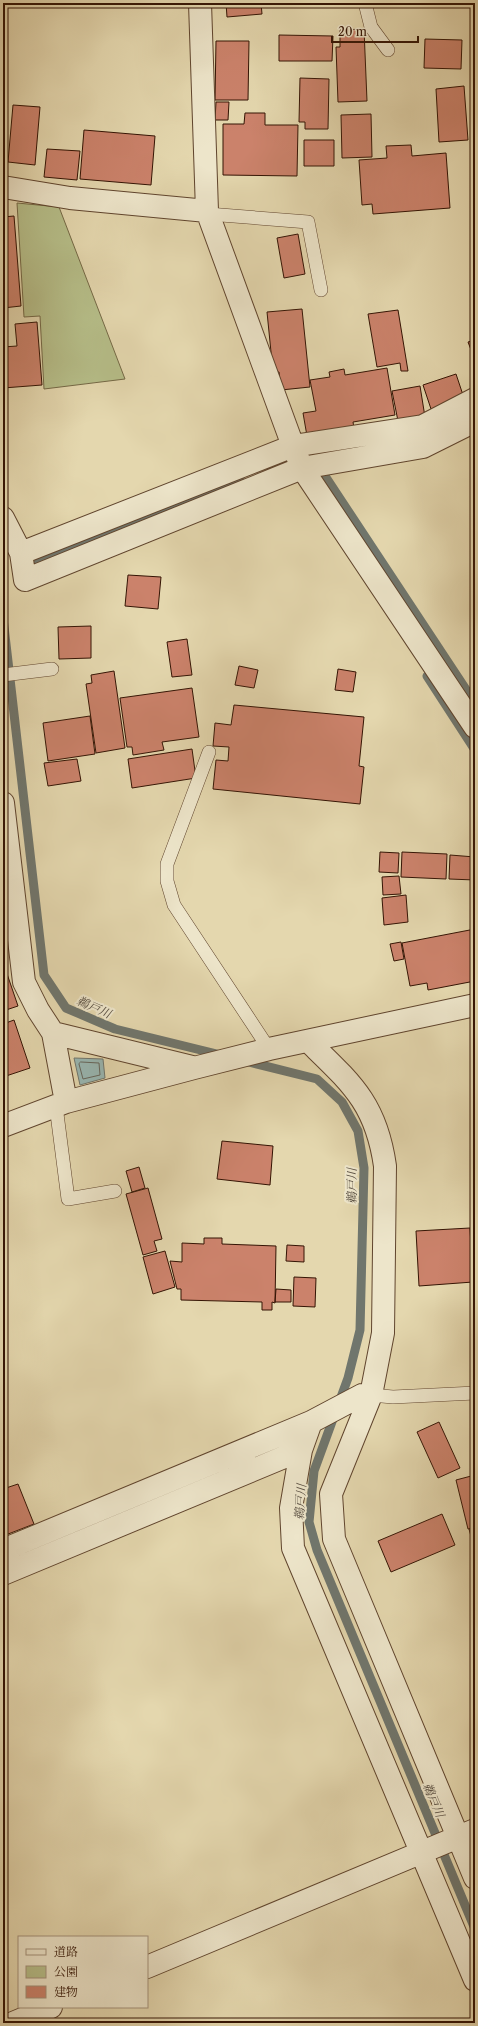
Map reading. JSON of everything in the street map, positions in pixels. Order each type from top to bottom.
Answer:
[{"type":"street","points":[[200,3],[207,213],[293,446],[302,468],[475,727]]},
{"type":"street","points":[[3,187],[70,198],[207,213]]},
{"type":"street","points":[[21,553],[293,446],[423,426],[475,399]]},
{"type":"street","points":[[3,518],[21,553],[25,580],[302,468],[423,447],[475,421]]},
{"type":"street","points":[[3,802],[10,930],[24,982],[38,1010],[53,1033],[61,1104]]},
{"type":"street","points":[[3,1126],[61,1104],[204,1065],[266,1050],[475,1006]]},
{"type":"street","points":[[53,1033],[204,1065]]},
{"type":"street","points":[[308,1041],[353,1085],[372,1114],[382,1141],[385,1166],[383,1333],[366,1395],[331,1494],[334,1539],[447,1841],[475,1980]]},
{"type":"street","points":[[3,1550],[316,1419],[366,1395]]},
{"type":"street","points":[[316,1419],[302,1450],[291,1508],[293,1548],[447,1841],[475,1878]]},
{"type":"street","points":[[3,1574],[302,1450]]},
{"type":"street","points":[[148,1967],[447,1841]]},
{"type":"street","points":[[13,2023],[49,2008]]},
{"type":"lane","points":[[365,3],[371,27],[388,50]]},
{"type":"lane","points":[[207,213],[308,222],[321,290]]},
{"type":"lane","points":[[3,675],[52,669]]},
{"type":"lane","points":[[209,752],[167,864],[167,881],[174,906],[266,1050]]},
{"type":"lane","points":[[61,1104],[68,1199],[115,1191]]},
{"type":"lane","points":[[366,1395],[393,1397],[475,1393]]},
{"type":"green space","points":[[17,203],[59,207],[125,379],[44,389],[40,316],[24,317]]},
{"type":"water","points":[[74,1058],[103,1059],[105,1078],[80,1085]]},
{"type":"building","points":[[226,3],[261,3],[262,14],[227,17]]},
{"type":"building","points":[[364,29],[367,101],[338,102],[336,47],[340,47],[340,30]]},
{"type":"building","points":[[279,35],[333,36],[332,61],[279,61]]},
{"type":"building","points":[[425,39],[462,40],[461,69],[424,68]]},
{"type":"building","points":[[216,41],[249,41],[248,100],[215,100]]},
{"type":"building","points":[[300,78],[329,79],[328,129],[305,129],[305,122],[299,122]]},
{"type":"building","points":[[464,86],[468,140],[439,142],[436,89]]},
{"type":"building","points":[[216,102],[229,102],[228,120],[215,120]]},
{"type":"building","points":[[13,105],[40,107],[35,165],[8,162]]},
{"type":"building","points":[[245,113],[265,113],[265,125],[298,125],[297,176],[223,175],[223,124],[244,124]]},
{"type":"building","points":[[371,114],[372,157],[342,158],[341,115]]},
{"type":"building","points":[[84,130],[155,136],[151,185],[80,179]]},
{"type":"building","points":[[304,140],[334,140],[334,166],[304,166]]},
{"type":"building","points":[[411,145],[412,156],[446,153],[450,208],[373,214],[372,204],[362,205],[359,160],[387,158],[386,146]]},
{"type":"building","points":[[47,149],[80,151],[77,180],[44,177]]},
{"type":"building","points":[[14,216],[21,306],[3,308],[3,217]]},
{"type":"building","points":[[298,234],[305,274],[284,278],[277,238]]},
{"type":"building","points":[[302,309],[310,387],[281,390],[279,372],[273,372],[267,312]]},
{"type":"building","points":[[398,310],[408,371],[401,371],[400,363],[377,367],[368,314]]},
{"type":"building","points":[[37,322],[42,385],[3,388],[3,347],[17,346],[15,324]]},
{"type":"building","points":[[475,340],[475,360],[468,342]]},
{"type":"building","points":[[387,368],[395,415],[353,422],[354,428],[307,436],[303,413],[316,411],[310,380],[330,377],[329,372],[344,369],[345,375]]},
{"type":"building","points":[[456,374],[464,398],[431,409],[423,385]]},
{"type":"building","points":[[420,386],[425,417],[398,421],[392,391]]},
{"type":"building","points":[[128,575],[161,577],[158,609],[125,606]]},
{"type":"building","points":[[91,626],[91,658],[59,659],[58,627]]},
{"type":"building","points":[[187,639],[192,675],[172,677],[167,642]]},
{"type":"building","points":[[239,666],[258,670],[254,688],[235,685]]},
{"type":"building","points":[[338,669],[356,672],[353,692],[335,690]]},
{"type":"building","points":[[114,671],[125,748],[96,753],[86,684],[92,683],[91,675]]},
{"type":"building","points":[[192,688],[199,737],[162,742],[164,750],[133,755],[132,747],[127,747],[120,698]]},
{"type":"building","points":[[234,705],[364,717],[359,766],[364,767],[360,804],[213,789],[216,760],[228,761],[229,747],[213,746],[215,723],[231,725]]},
{"type":"building","points":[[90,716],[95,754],[48,761],[43,723]]},
{"type":"building","points":[[192,749],[196,778],[132,788],[128,759]]},
{"type":"building","points":[[77,759],[81,781],[48,786],[44,763]]},
{"type":"building","points":[[380,852],[399,853],[398,873],[379,872]]},
{"type":"building","points":[[402,852],[447,854],[446,879],[401,877]]},
{"type":"building","points":[[450,855],[475,857],[475,880],[449,879]]},
{"type":"building","points":[[399,876],[401,894],[383,895],[382,877]]},
{"type":"building","points":[[406,895],[408,922],[384,925],[382,898]]},
{"type":"building","points":[[475,929],[475,981],[428,990],[427,983],[410,986],[402,943]]},
{"type":"building","points":[[401,942],[404,959],[394,961],[390,944]]},
{"type":"building","points":[[3,962],[18,1006],[3,1011]]},
{"type":"building","points":[[14,1020],[30,1068],[3,1077],[3,1024]]},
{"type":"building","points":[[222,1141],[273,1146],[270,1185],[217,1179]]},
{"type":"building","points":[[139,1167],[145,1188],[132,1192],[126,1171]]},
{"type":"building","points":[[148,1188],[162,1239],[154,1241],[157,1251],[143,1255],[126,1194]]},
{"type":"building","points":[[470,1228],[473,1282],[419,1286],[416,1231]]},
{"type":"building","points":[[204,1238],[222,1238],[222,1244],[276,1246],[275,1303],[272,1302],[272,1310],[262,1310],[262,1302],[181,1300],[181,1289],[177,1289],[170,1261],[182,1262],[182,1243],[204,1244]]},
{"type":"building","points":[[287,1245],[304,1246],[304,1262],[286,1261]]},
{"type":"building","points":[[165,1251],[175,1287],[153,1294],[143,1257]]},
{"type":"building","points":[[294,1277],[316,1278],[315,1307],[293,1306]]},
{"type":"building","points":[[276,1289],[291,1290],[291,1302],[275,1302]]},
{"type":"building","points":[[475,1416],[475,1435],[471,1417]]},
{"type":"building","points":[[439,1422],[460,1468],[438,1478],[417,1432]]},
{"type":"building","points":[[475,1475],[475,1527],[468,1529],[456,1480]]},
{"type":"building","points":[[18,1484],[34,1524],[3,1536],[3,1489]]},
{"type":"building","points":[[442,1514],[455,1545],[391,1572],[378,1541]]},
{"type":"building","points":[[475,1528],[475,1543],[473,1544],[469,1529]]},
{"type":"waterway","points":[[325,476],[475,703]]},
{"type":"waterway","points":[[33,564],[240,478]]},
{"type":"waterway","name":"鵜戸川","points":[[3,618],[44,975],[66,1008],[115,1029],[221,1055]]},
{"type":"waterway","points":[[427,676],[475,750]]},
{"type":"waterway","name":"鵜戸川","points":[[245,1061],[317,1079],[342,1102],[358,1131],[364,1168],[360,1330],[348,1378],[314,1471],[309,1522],[317,1550],[475,1929]]},
{"type":"waterway","points":[[91,1525],[137,1506]]},
{"type":"waterway","points":[[3,1561],[17,1556]]}]
